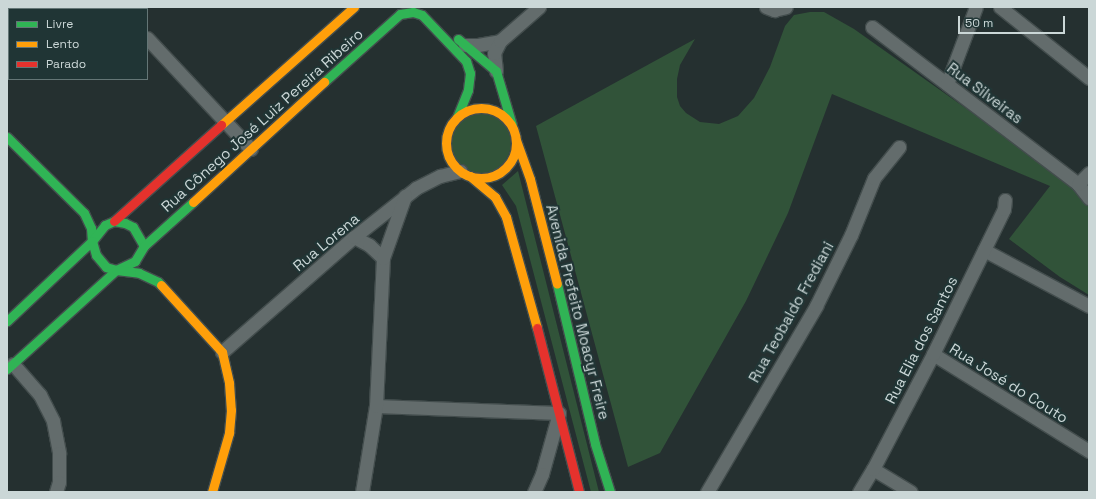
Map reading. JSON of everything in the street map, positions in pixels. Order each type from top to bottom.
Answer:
[{"type":"street","name":"Rua Cônego José Luiz Pereira Ribeiro","points":[[7,320],[92,241],[105,225],[114,221],[354,7]]},
{"type":"street","points":[[425,7],[465,45],[496,71]]},
{"type":"street","points":[[496,71],[494,53],[500,41],[539,7]]},
{"type":"street","points":[[766,8],[774,10],[786,7]]},
{"type":"street","points":[[947,84],[976,7]]},
{"type":"street","points":[[1000,7],[1089,78]]},
{"type":"street","name":"Rua Cônego José Luiz Pereira Ribeiro","points":[[10,366],[116,270],[135,261],[144,246],[400,14],[413,12],[422,15],[466,61],[470,74],[468,90],[457,117]]},
{"type":"street","name":"Rua Silveiras","points":[[872,27],[1078,184],[1089,198]]},
{"type":"street","points":[[148,39],[226,121],[250,149]]},
{"type":"street","points":[[465,45],[478,45],[500,41]]},
{"type":"street","name":"Avenida Prefeito Moacyr Freire","points":[[496,71],[540,214],[595,444],[610,492]]},
{"type":"street","points":[[512,126],[506,118],[497,112],[487,108],[476,108],[466,111],[457,117],[450,125],[446,134],[446,144],[448,154],[465,173],[495,197],[506,217],[579,492]]},
{"type":"street","points":[[7,137],[84,213],[91,228],[92,241],[96,255],[101,262],[106,267],[139,273],[158,282],[222,352],[229,384],[231,410],[229,433],[212,492]]},
{"type":"street","name":"Avenida Prefeito Moacyr Freire","points":[[465,173],[481,178],[492,176],[503,170],[510,162],[515,151],[516,140]]},
{"type":"street","name":"Rua Teobaldo Frediani","points":[[707,492],[816,306],[851,235],[874,178],[899,147]]},
{"type":"street","name":"Rua Lorena","points":[[222,352],[354,237],[405,196],[427,181],[465,173]]},
{"type":"street","points":[[1078,184],[1089,173]]},
{"type":"street","points":[[362,492],[376,406],[383,258],[405,196]]},
{"type":"street","name":"Rua Elia dos Santos","points":[[859,492],[873,469],[933,354],[1004,209],[1005,200]]},
{"type":"street","points":[[114,221],[125,223],[133,227],[144,246]]},
{"type":"street","points":[[354,237],[369,245],[383,258]]},
{"type":"street","points":[[984,250],[1089,306]]},
{"type":"street","name":"Rua José do Couto","points":[[933,354],[1089,451]]},
{"type":"street","points":[[10,366],[40,395],[53,421],[59,453],[58,482],[56,492]]},
{"type":"street","points":[[376,406],[559,413]]},
{"type":"street","points":[[534,492],[542,474],[559,413]]},
{"type":"street","points":[[873,469],[911,492]]},
{"type":"green space","points":[[810,12],[824,12],[854,29],[1063,177],[1089,204],[1089,295],[1060,277],[1009,239],[1050,186],[832,94],[788,213],[746,301],[660,453],[628,467],[536,126],[695,39],[680,65],[677,79],[677,97],[680,106],[686,113],[700,122],[719,124],[738,116],[754,98],[770,67],[785,26],[794,15]]},
{"type":"green space","points":[[480,112],[492,115],[502,121],[508,131],[511,143],[508,155],[502,165],[492,171],[480,174],[468,171],[458,165],[452,155],[449,143],[452,131],[458,121],[468,115]]},
{"type":"green space","points":[[518,171],[599,492],[591,492],[516,206],[502,185]]},
{"type":"traffic: fast","points":[[324,82],[400,14],[413,12],[422,15],[466,61],[470,73],[468,90],[457,117]]},
{"type":"traffic: fast","points":[[458,39],[496,71],[512,125]]},
{"type":"traffic: fast","points":[[7,137],[84,213],[91,228],[92,241],[7,321]]},
{"type":"traffic: fast","points":[[144,246],[133,227],[125,223],[114,221],[105,225],[92,241],[96,255],[106,267],[116,270],[135,261],[144,246],[193,202]]},
{"type":"traffic: fast","points":[[7,369],[116,270],[139,273],[161,285]]},
{"type":"traffic: fast","points":[[557,284],[595,444],[610,492]]},
{"type":"traffic: slow","points":[[221,125],[354,7]]},
{"type":"traffic: slow","points":[[193,202],[324,82]]},
{"type":"traffic: slow","points":[[481,108],[494,111],[506,118],[513,130],[516,143],[513,156],[506,168],[494,175],[481,178],[468,175],[456,168],[449,156],[446,143],[449,130],[456,118],[468,111],[481,108]]},
{"type":"traffic: slow","points":[[516,140],[530,179],[557,284]]},
{"type":"traffic: slow","points":[[470,176],[495,197],[506,217],[537,328]]},
{"type":"traffic: slow","points":[[161,285],[222,352],[229,383],[231,410],[229,433],[212,492]]},
{"type":"traffic: jam","points":[[114,221],[221,125]]},
{"type":"traffic: jam","points":[[537,328],[579,492]]}]
